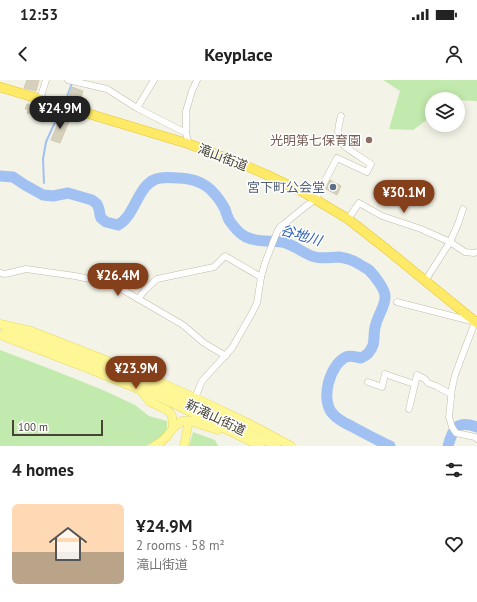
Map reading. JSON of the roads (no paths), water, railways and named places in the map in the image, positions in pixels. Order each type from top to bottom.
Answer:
[{"type":"highway","name":"滝山街道","points":[[0,87],[189,144],[239,162],[303,192],[348,220],[476,321]]},
{"type":"main road","points":[[0,325],[31,331],[129,369],[248,423],[291,446]]},
{"type":"main road","name":"新滝山街道","points":[[0,325],[147,384],[276,446]]},
{"type":"main road","name":"新滝山街道","points":[[0,335],[170,402],[260,446]]},
{"type":"main road","points":[[139,389],[150,402],[170,413],[172,416],[173,428]]},
{"type":"main road","points":[[154,446],[162,442],[173,428],[182,421],[188,420],[240,436]]},
{"type":"main road","points":[[184,446],[185,434],[188,425]]},
{"type":"street","points":[[40,99],[46,80]]},
{"type":"street","points":[[68,80],[107,89],[137,108],[186,133]]},
{"type":"street","points":[[137,108],[154,80]]},
{"type":"street","points":[[189,144],[186,133],[186,111],[197,80]]},
{"type":"street","points":[[195,399],[202,381],[232,348],[257,303],[265,263],[280,228],[315,200],[337,158],[367,172],[371,164],[346,147],[339,140],[338,127],[341,116]]},
{"type":"street","points":[[348,220],[359,203],[382,216],[421,229],[450,242],[464,252],[477,252]]},
{"type":"street","points":[[425,281],[450,242],[463,208]]},
{"type":"street","points":[[138,299],[157,279],[214,267],[225,256],[261,277]]},
{"type":"street","points":[[0,273],[5,274],[26,269],[75,276],[109,283],[183,325],[204,343],[226,356]]},
{"type":"street","points":[[397,302],[476,321],[455,375],[451,394],[450,417],[452,427],[456,433],[475,437],[477,439]]},
{"type":"street","points":[[368,382],[382,387],[385,374],[414,384]]},
{"type":"street","points":[[409,409],[417,376],[425,378],[428,383],[451,394]]},
{"type":"waterway","points":[[65,102],[72,83]]},
{"type":"waterway","points":[[44,183],[43,159],[46,142],[60,111]]},
{"type":"waterway","name":"谷地川","points":[[0,176],[13,177],[43,195],[53,196],[68,193],[92,200],[97,204],[101,218],[106,222],[118,225],[129,214],[142,191],[153,180],[161,178],[195,180],[207,186],[212,191],[221,202],[228,219],[239,232],[246,237],[255,240],[278,241],[286,243],[306,254],[315,257],[339,257],[347,259],[354,261],[369,270],[385,293],[384,303],[375,327],[373,345],[370,351],[363,357],[348,356],[340,361],[335,367],[328,384],[327,401],[329,408],[339,420],[390,446]]},
{"type":"waterway","name":"谷地川","points":[[448,446],[454,430],[460,425],[465,424],[477,427]]},
{"type":"place","name":"光明第七保育園","points":[[369,140]]},
{"type":"place","name":"宮下町公会堂","points":[[333,187]]}]
